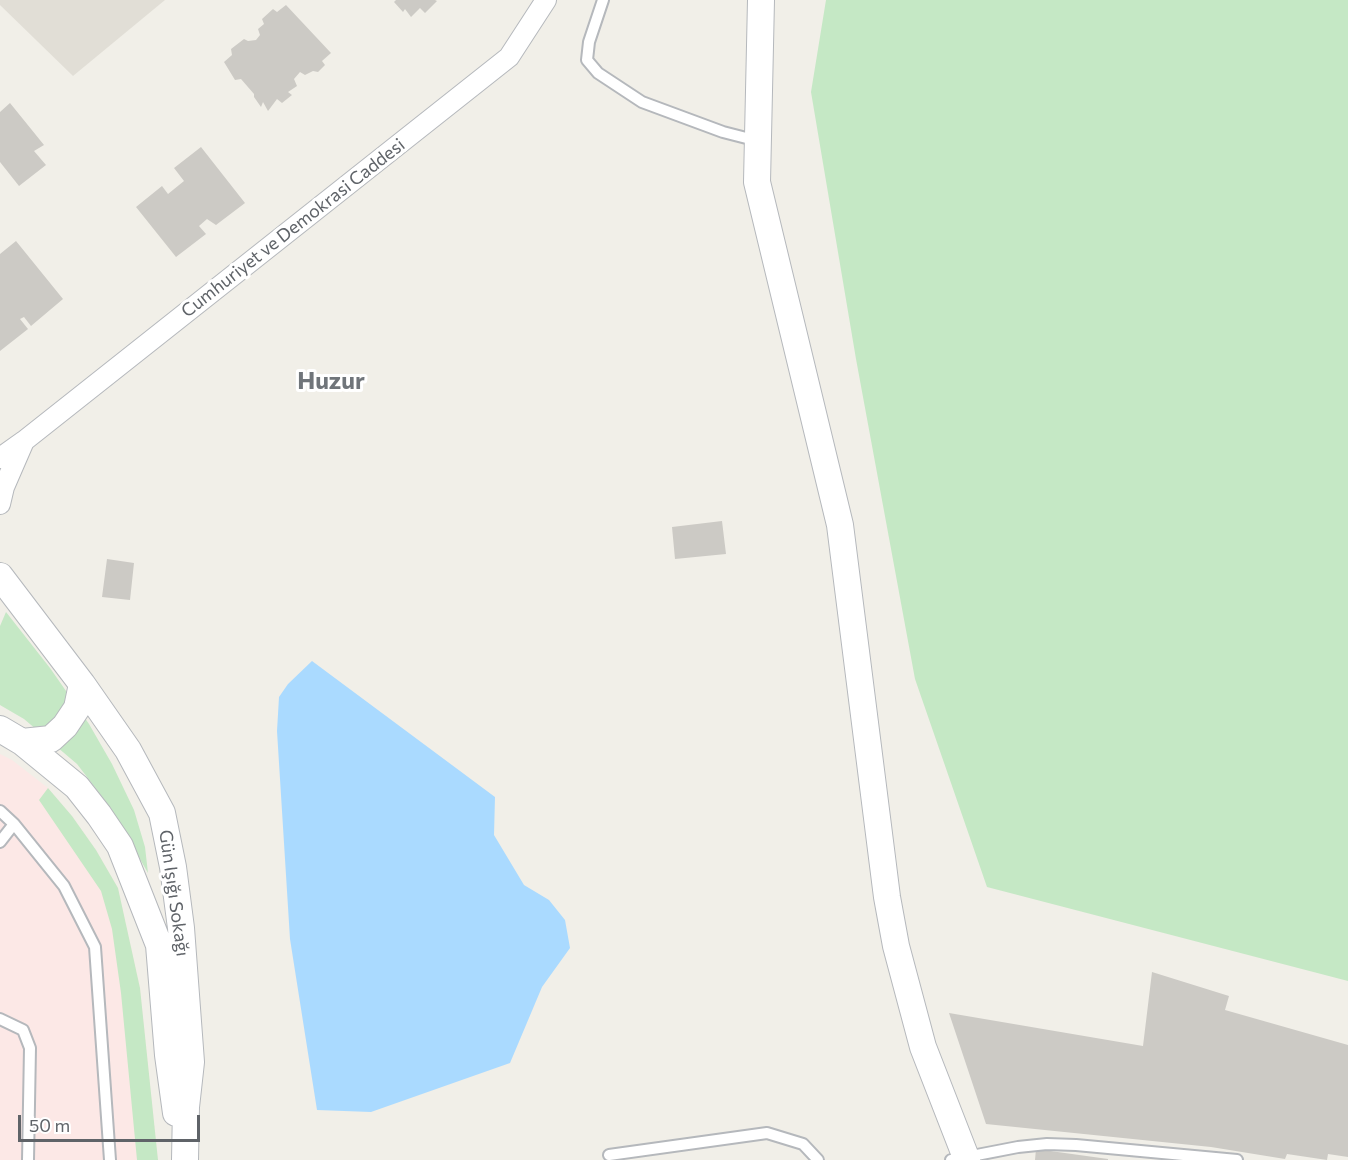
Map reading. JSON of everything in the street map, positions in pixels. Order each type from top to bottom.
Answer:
[{"type":"street","name":"Cumhuriyet ve Demokrasi Caddesi","points":[[0,458],[508,57],[546,0]]},
{"type":"street","points":[[761,0],[757,182],[840,525],[887,897],[896,946],[923,1047],[961,1159]]},
{"type":"street","name":"Cumhuriyet ve Demokrasi Caddesi","points":[[0,504],[4,487],[24,441]]},
{"type":"street","name":"Gün Işığı Sokağı","points":[[0,576],[82,684],[128,750],[162,813],[181,928],[190,1051],[185,1156]]},
{"type":"street","points":[[0,729],[22,742],[51,739],[65,726],[77,708],[82,684]]},
{"type":"street","name":"Gün Işığı Sokağı","points":[[22,742],[76,787],[99,815],[120,846],[134,880],[159,945],[174,1105],[185,1156]]},
{"type":"lane","points":[[603,0],[589,42],[587,60],[598,73],[642,102],[723,132],[758,141]]},
{"type":"lane","points":[[0,811],[64,886],[95,947],[110,1160]]},
{"type":"lane","points":[[0,842],[14,825]]},
{"type":"lane","points":[[0,1018],[23,1030],[30,1048],[28,1160]]},
{"type":"lane","points":[[609,1155],[767,1133],[803,1144],[818,1160]]},
{"type":"lane","points":[[961,1159],[1018,1147],[1057,1144],[1237,1160]]},
{"type":"shaded area","points":[[0,0],[165,0],[73,76],[0,5]]},
{"type":"shaded area","points":[[0,754],[12,760],[48,788],[72,816],[96,850],[118,888],[140,988],[158,1160],[0,1160]]},
{"type":"green space","points":[[826,0],[1348,0],[1348,981],[987,887],[915,679],[856,359],[811,92]]},
{"type":"green space","points":[[6,612],[50,668],[89,724],[112,764],[134,810],[145,847],[148,873],[110,807],[77,764],[24,719],[0,705],[0,626]]},
{"type":"green space","points":[[48,788],[72,816],[96,850],[118,888],[140,988],[158,1160],[137,1160],[121,993],[112,929],[101,891],[39,800]]},
{"type":"water","points":[[312,661],[495,797],[494,835],[524,885],[549,900],[565,920],[570,948],[542,987],[510,1063],[371,1112],[317,1110],[290,939],[277,731],[279,697],[288,684]]},
{"type":"building","points":[[396,0],[437,1],[425,13],[420,8],[411,17],[405,9],[403,12],[394,2]]},
{"type":"building","points":[[286,5],[331,53],[322,61],[325,65],[318,72],[313,71],[305,75],[300,72],[294,79],[297,86],[288,92],[292,95],[282,103],[277,99],[268,111],[263,102],[261,107],[254,94],[241,79],[235,80],[224,62],[232,55],[231,49],[244,39],[256,40],[260,35],[258,29],[264,24],[262,19],[273,9],[277,12]]},
{"type":"building","points":[[10,103],[44,145],[34,151],[46,165],[19,186],[0,162],[0,112]]},
{"type":"building","points":[[201,147],[245,203],[216,225],[207,219],[199,226],[206,234],[176,257],[136,207],[162,186],[168,194],[184,181],[174,168]]},
{"type":"building","points":[[16,241],[63,299],[31,326],[24,317],[20,319],[28,329],[0,351],[0,254]]},
{"type":"building","points":[[722,521],[726,554],[675,559],[672,527]]},
{"type":"building","points":[[107,559],[134,563],[130,600],[102,597]]},
{"type":"building","points":[[1152,972],[1229,996],[1225,1010],[1348,1045],[1348,1157],[1328,1154],[1327,1160],[1287,1154],[1285,1159],[1211,1147],[986,1124],[949,1013],[1143,1046]]},
{"type":"building","points":[[1036,1149],[1108,1159],[1108,1160],[1035,1160]]},
{"type":"district","name":"Huzur","points":[[331,381]]}]
